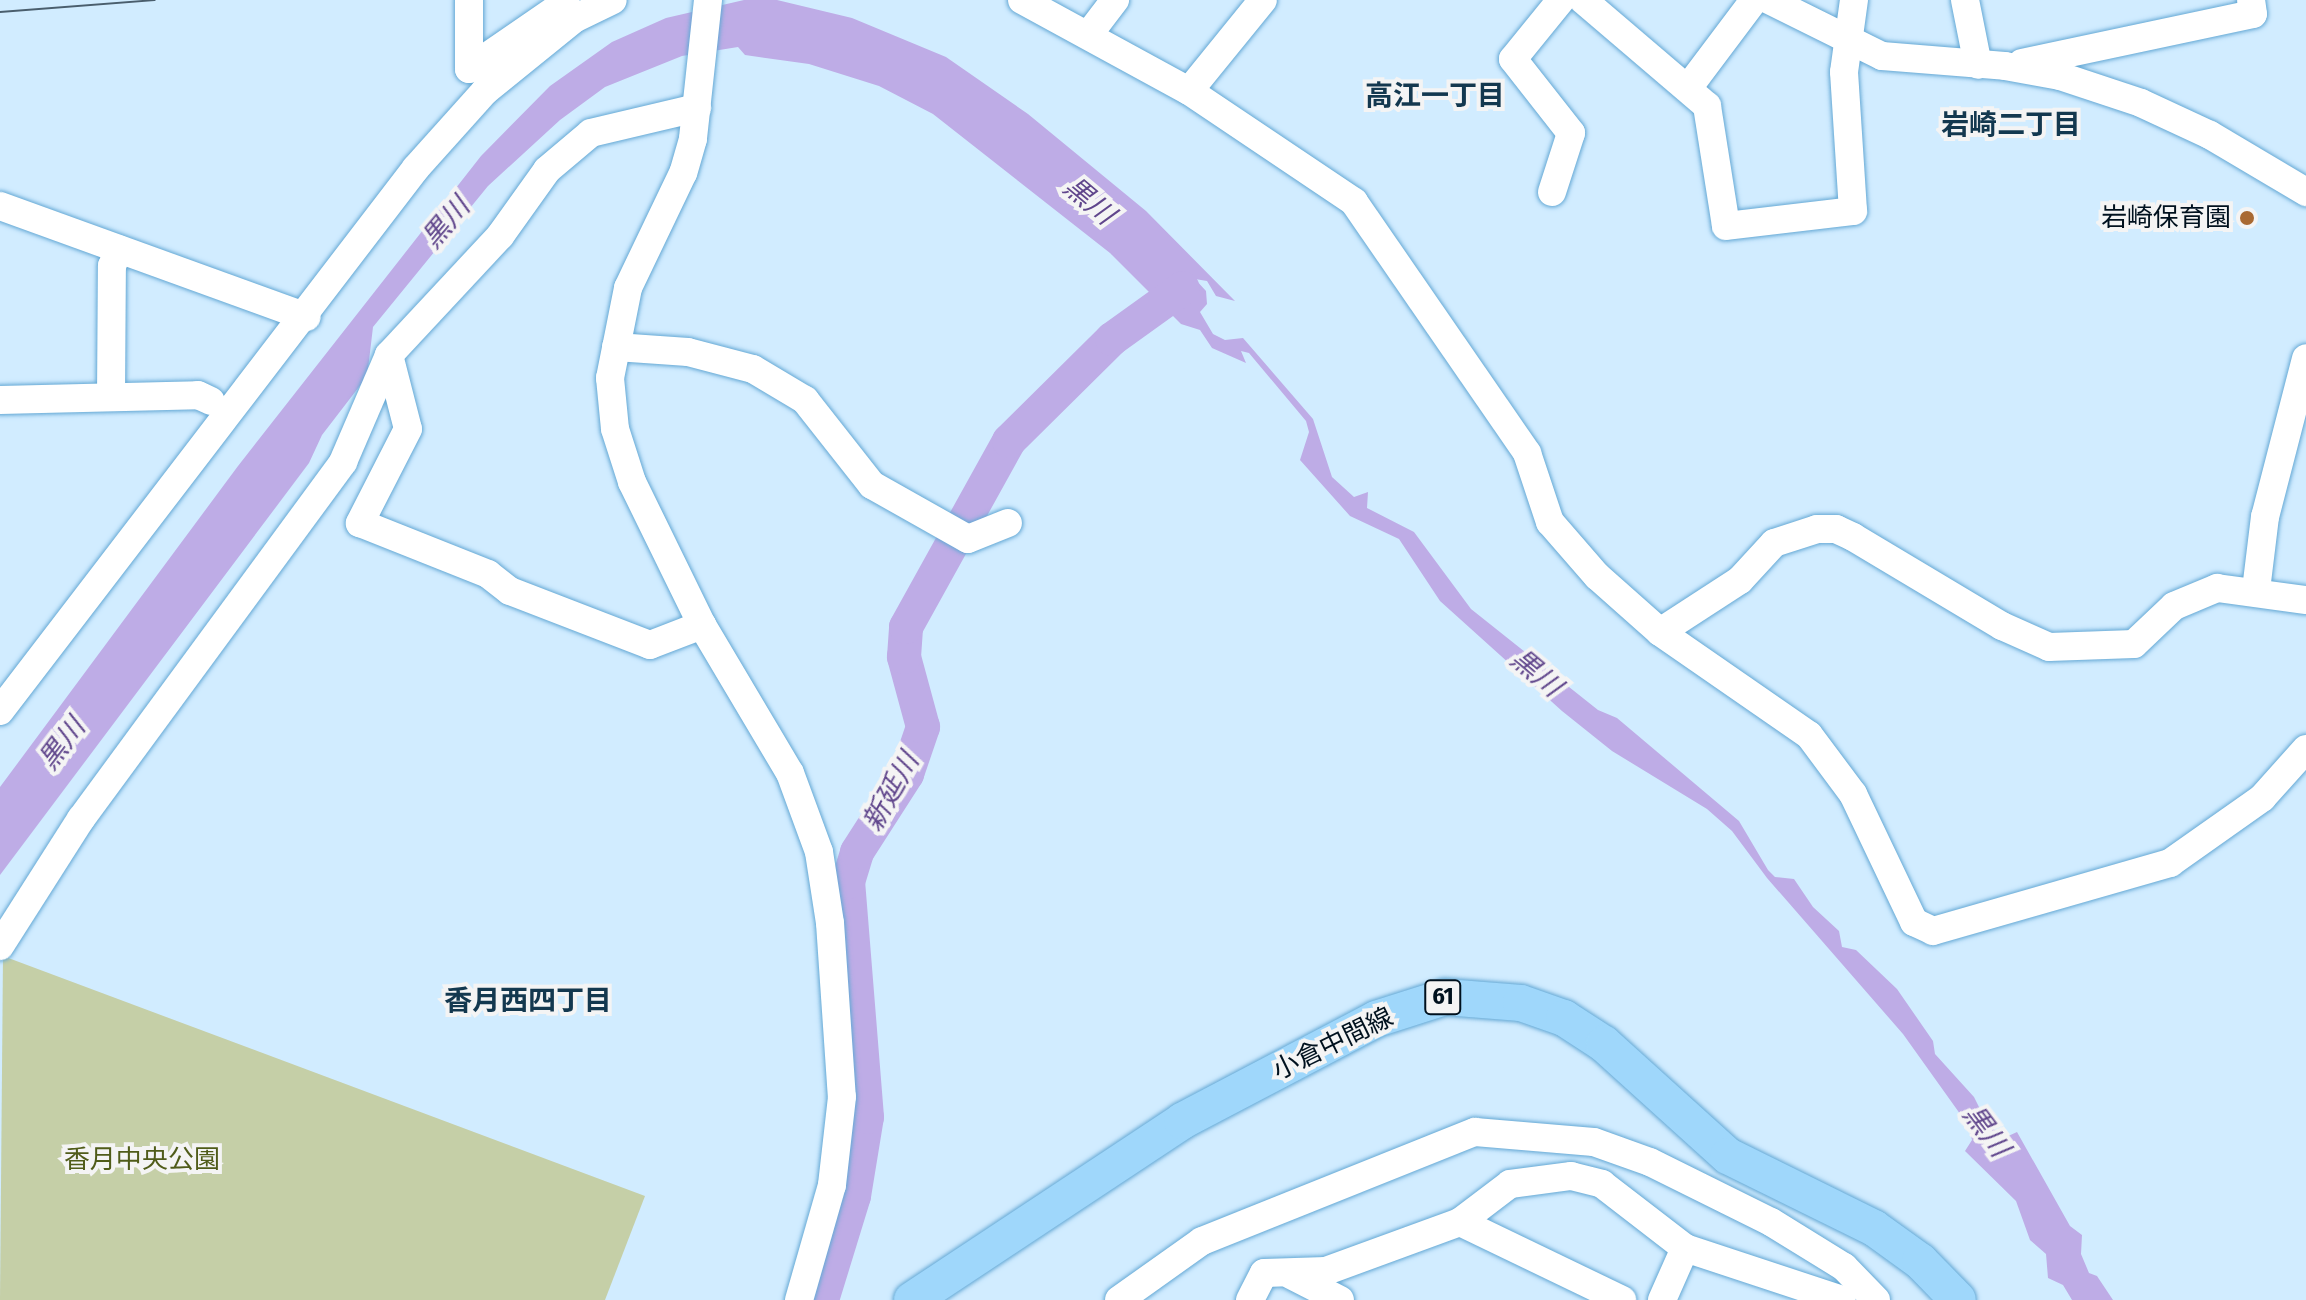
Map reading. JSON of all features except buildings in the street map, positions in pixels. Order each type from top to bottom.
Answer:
[{"type":"main road","name":"小倉中間線","points":[[912,1300],[1182,1121],[1376,1019],[1445,997],[1521,1003],[1564,1018],[1604,1044],[1728,1156],[1874,1228],[1920,1261],[1958,1300]]},
{"type":"street","points":[[469,0],[469,69],[565,3],[574,19]]},
{"type":"street","points":[[0,711],[307,317],[416,168],[485,91],[574,19],[613,0]]},
{"type":"street","points":[[708,0],[698,97],[683,173],[628,288],[610,378],[615,429],[632,482],[702,625],[790,773],[819,852],[830,923],[842,1097],[839,1142],[820,1237],[799,1300]]},
{"type":"street","points":[[1022,0],[1189,91],[1354,202],[1527,453],[1550,522],[1597,576],[1660,632],[1809,735],[1853,794],[1914,922],[1933,931],[2170,863],[2262,798],[2306,749]]},
{"type":"street","points":[[1089,34],[1115,0]]},
{"type":"street","points":[[1189,91],[1263,0]]},
{"type":"street","points":[[1552,192],[1571,133],[1513,59],[1561,0]]},
{"type":"street","points":[[1583,0],[1707,106],[1726,226],[1853,211],[1844,72],[1854,0]]},
{"type":"street","points":[[1688,88],[1754,0]]},
{"type":"street","points":[[1769,0],[1848,43],[1909,61],[1992,65],[2060,76],[2141,103],[2210,135],[2306,192]]},
{"type":"street","points":[[1965,0],[1992,65]]},
{"type":"street","points":[[1992,65],[2253,14],[2251,0]]},
{"type":"street","points":[[0,946],[81,819],[343,462],[389,355],[500,236],[547,170],[591,133],[698,97]]},
{"type":"street","points":[[0,206],[307,317]]},
{"type":"street","points":[[111,397],[112,266],[119,249]]},
{"type":"street","points":[[616,347],[688,352],[753,369],[805,400],[872,485],[968,539],[1008,523]]},
{"type":"street","points":[[389,355],[408,429],[360,523],[488,574],[510,591],[650,645],[702,625]]},
{"type":"street","points":[[2256,590],[2265,517],[2305,364]]},
{"type":"street","points":[[0,400],[198,395],[211,401]]},
{"type":"street","points":[[1660,632],[1740,580],[1774,543],[1817,529],[1836,529],[1853,537],[2002,626],[2049,647],[2134,644],[2174,606],[2217,588],[2256,590],[2306,600]]},
{"type":"street","points":[[1119,1300],[1202,1241],[1475,1132],[1594,1142],[1650,1162],[1771,1222],[1844,1267],[1876,1300]]},
{"type":"street","points":[[1250,1300],[1264,1273],[1290,1275],[1326,1271],[1460,1222],[1510,1184],[1571,1176],[1602,1184],[1685,1248],[1842,1300]]},
{"type":"street","points":[[1460,1222],[1622,1300]]},
{"type":"street","points":[[1662,1300],[1685,1248]]},
{"type":"street","points":[[1290,1275],[1340,1300]]},
{"type":"green space","name":"香月中央公園","points":[[3,956],[645,1196],[605,1300],[0,1300]]},
{"type":"water","name":"黒川","points":[[744,0],[777,0],[852,18],[946,57],[1028,114],[1146,211],[1235,301],[1216,296],[1207,281],[1195,279],[1206,291],[1207,304],[1200,312],[1213,334],[1225,340],[1243,338],[1313,419],[1332,477],[1354,497],[1368,492],[1367,508],[1414,532],[1471,609],[1598,710],[1617,718],[1739,821],[1768,870],[1775,877],[1794,879],[1813,907],[1839,931],[1842,947],[1856,950],[1897,989],[1933,1041],[1935,1054],[1974,1097],[1987,1123],[2004,1138],[2017,1132],[2070,1226],[2082,1235],[2081,1254],[2089,1273],[2097,1276],[2113,1300],[2072,1300],[2063,1285],[2048,1278],[2046,1254],[2030,1240],[2016,1201],[1965,1151],[1972,1140],[1968,1125],[1903,1034],[1767,878],[1732,831],[1707,809],[1612,751],[1562,711],[1440,601],[1399,539],[1350,516],[1300,460],[1309,432],[1306,421],[1249,353],[1241,351],[1246,363],[1212,348],[1200,330],[1181,324],[1110,253],[933,114],[879,86],[809,64],[745,55],[738,47],[682,56],[605,87],[560,120],[488,186],[373,327],[366,386],[362,383],[322,435],[309,463],[0,875],[0,787],[238,466],[481,156],[550,86],[612,42],[666,18]]},
{"type":"waterway","name":"新延川","points":[[822,1300],[854,1196],[867,1117],[848,882],[857,852],[907,774],[923,727],[904,657],[906,627],[1009,441],[1112,339],[1183,288]]},
{"type":"tram line","points":[[0,12],[155,0]]},
{"type":"place","name":"岩崎保育園","points":[[2247,218]]},
{"type":"district","name":"高江一丁目","points":[[1435,96]]},
{"type":"district","name":"岩崎二丁目","points":[[2011,125]]},
{"type":"district","name":"香月西四丁目","points":[[528,1001]]}]
